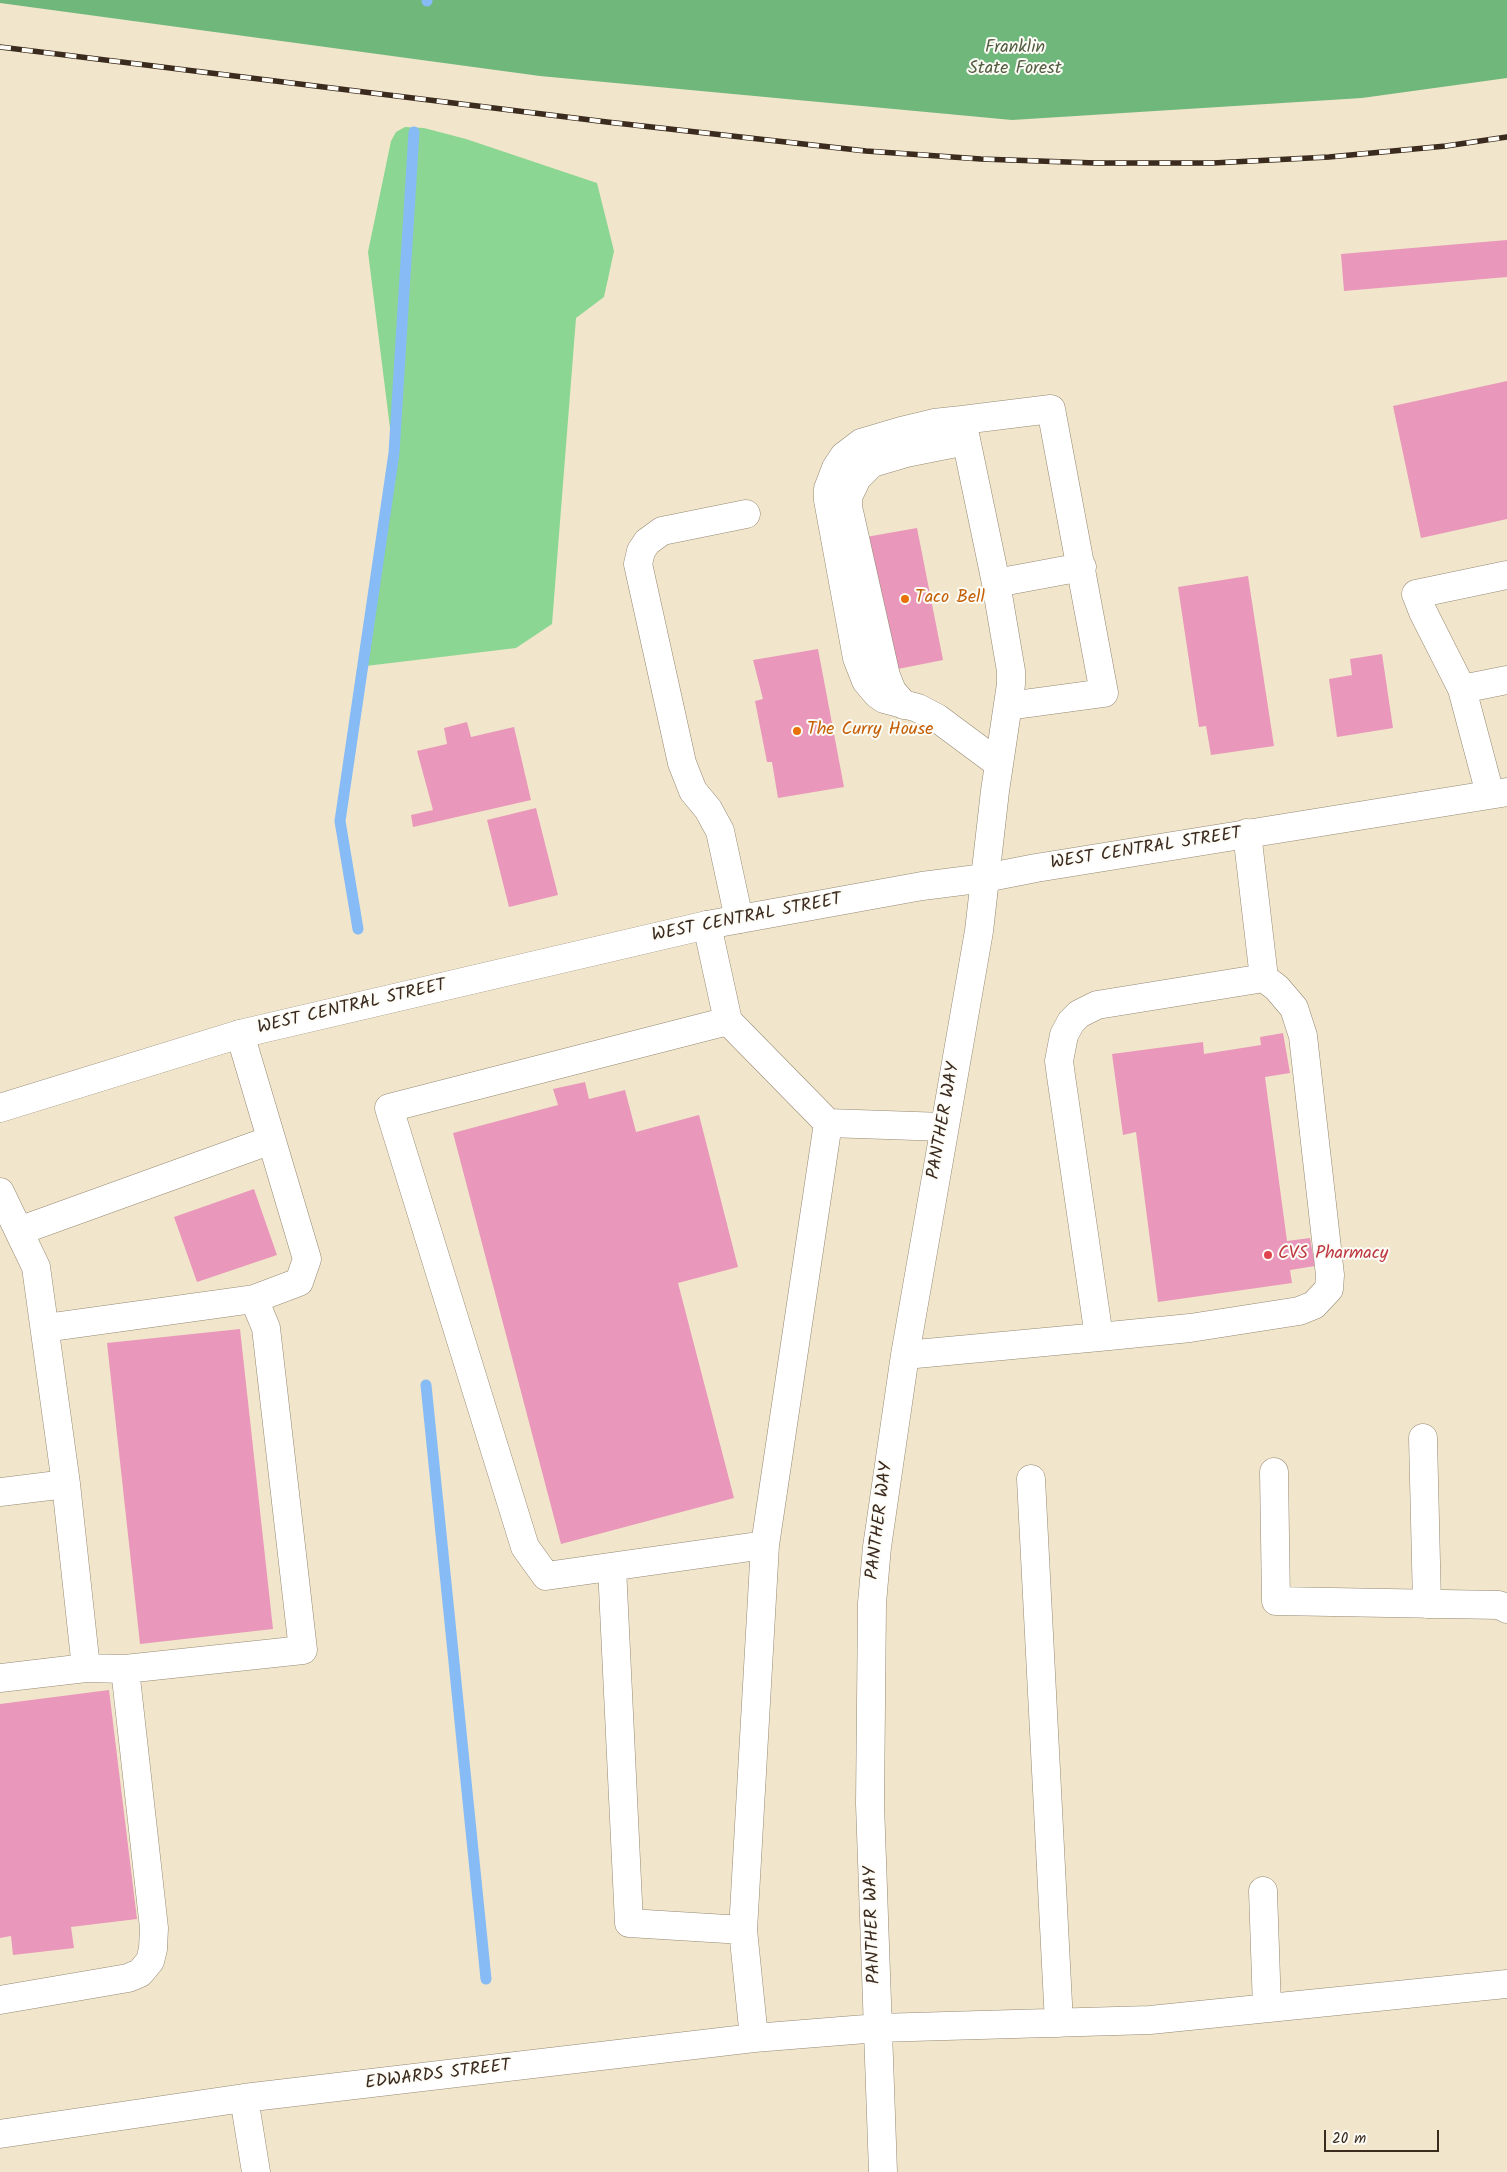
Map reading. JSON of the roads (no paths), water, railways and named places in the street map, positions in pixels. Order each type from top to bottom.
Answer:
[{"type":"street","points":[[999,764],[937,718],[918,708],[904,704],[892,691],[886,676],[848,507],[848,497],[857,478],[872,463],[906,453],[964,430],[1052,409],[1104,693],[1008,706]]},
{"type":"street","name":"PANTHER WAY","points":[[883,2172],[871,1863],[872,1603],[880,1520],[905,1355],[979,932],[1011,671],[996,583],[964,430]]},
{"type":"street","points":[[739,919],[720,831],[708,809],[693,791],[682,763],[638,564],[641,551],[647,542],[662,531],[746,514]]},
{"type":"street","points":[[996,583],[1082,567]]},
{"type":"street","points":[[1499,793],[1462,689],[1423,612],[1416,594],[1507,575]]},
{"type":"street","points":[[1462,689],[1507,680]]},
{"type":"street","name":"WEST CENTRAL STREET","points":[[0,1108],[240,1034],[707,925],[922,886],[985,878],[1247,833],[1499,793]]},
{"type":"street","points":[[905,1355],[1190,1328],[1299,1311],[1314,1305],[1329,1289],[1330,1275],[1303,1036],[1301,1025],[1290,1001],[1264,978],[1247,833]]},
{"type":"street","points":[[707,925],[728,1021],[828,1123],[944,1127]]},
{"type":"street","points":[[1099,1337],[1061,1076],[1060,1047],[1064,1035],[1071,1022],[1079,1014],[1097,1005],[1264,978]]},
{"type":"street","points":[[728,1021],[389,1108],[525,1547],[546,1576],[765,1545]]},
{"type":"street","points":[[45,1328],[254,1299],[300,1282],[307,1259],[240,1034]]},
{"type":"street","points":[[754,2038],[742,1930],[765,1545],[828,1123]]},
{"type":"street","points":[[86,1668],[66,1484],[36,1267],[7,1212],[271,1140]]},
{"type":"street","points":[[0,1678],[86,1668],[125,1669],[303,1650],[266,1328],[254,1299]]},
{"type":"street","points":[[1423,1438],[1427,1604]]},
{"type":"street","points":[[1274,1472],[1276,1601],[1499,1605],[1507,1609]]},
{"type":"street","points":[[1030,1479],[1059,2023]]},
{"type":"street","points":[[0,1492],[66,1484]]},
{"type":"street","points":[[612,1567],[629,1923],[742,1930]]},
{"type":"street","points":[[0,2000],[128,1978],[140,1973],[150,1961],[153,1949],[154,1928],[125,1669]]},
{"type":"street","points":[[1263,1891],[1267,2008]]},
{"type":"street","name":"EDWARDS STREET","points":[[0,2134],[244,2098],[754,2038],[878,2028],[1150,2020],[1507,1984]]},
{"type":"street","points":[[244,2098],[256,2172]]},
{"type":"waterway","points":[[358,929],[340,821],[394,453],[414,132]]},
{"type":"waterway","points":[[426,1385],[486,1979]]},
{"type":"railway","points":[[0,47],[607,122],[866,151],[981,159],[1096,163],[1213,163],[1329,157],[1446,146],[1507,137]]},
{"type":"place","name":"Taco Bell","points":[[905,599]]},
{"type":"place","name":"The Curry House","points":[[797,731]]},
{"type":"place","name":"CVS Pharmacy","points":[[1268,1255]]},
{"type":"park label","name":"Franklin State Forest","points":[[1015,59]]}]
